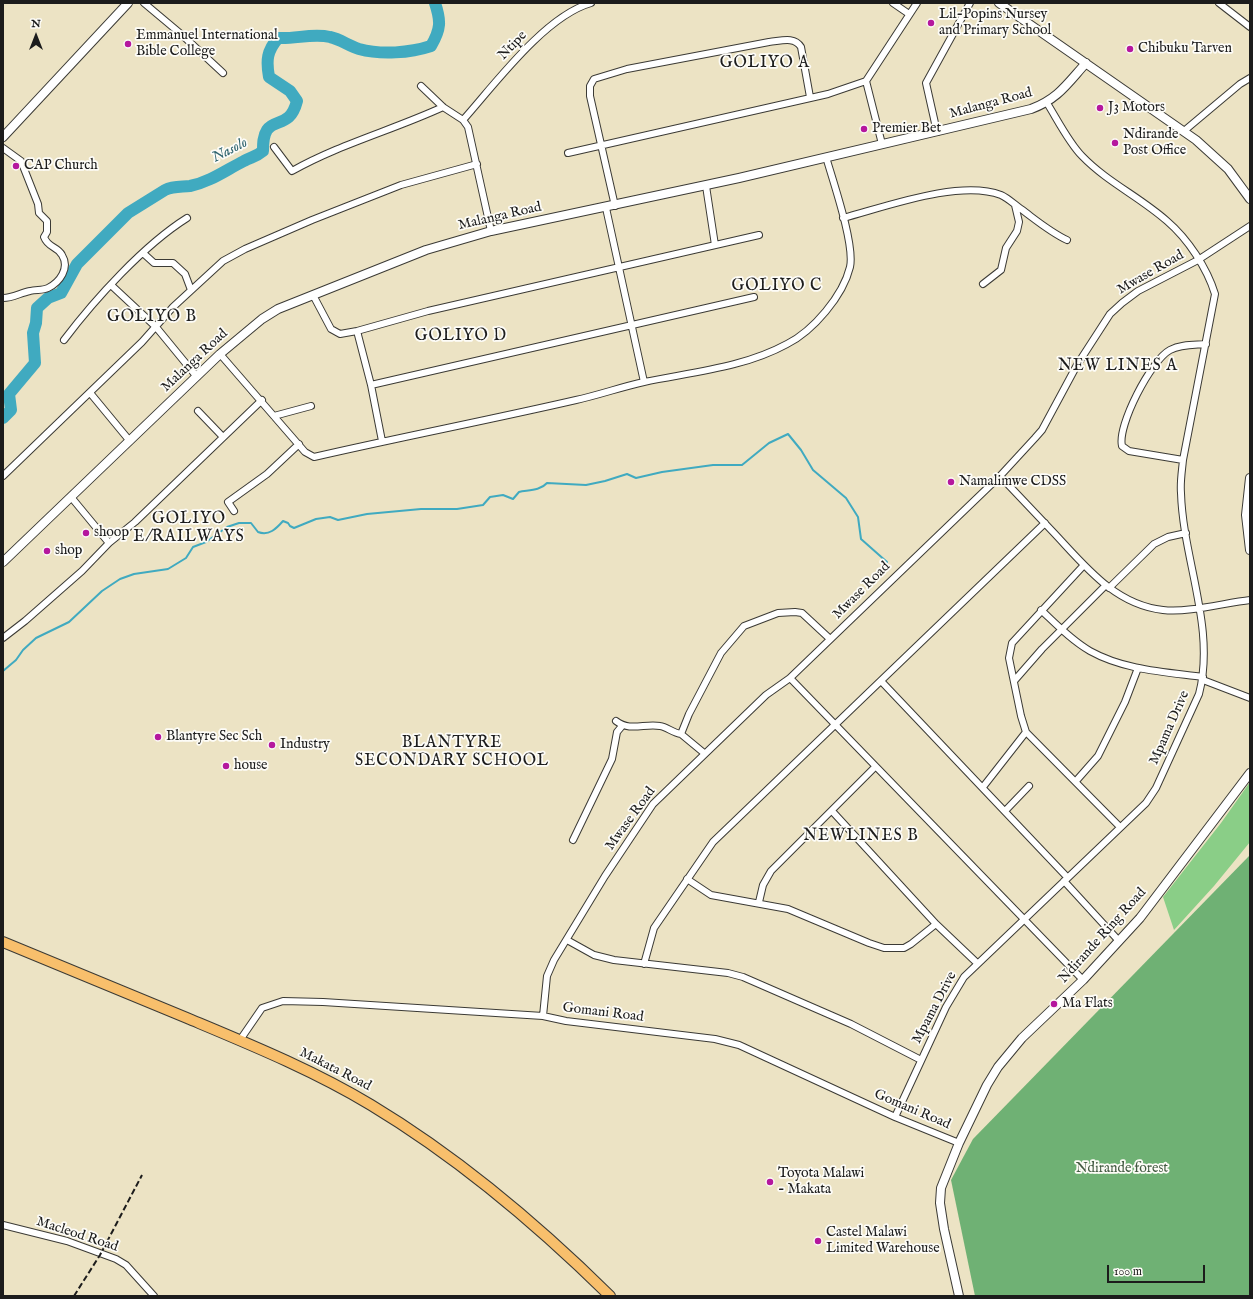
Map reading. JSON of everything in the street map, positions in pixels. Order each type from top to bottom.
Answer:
[{"type":"main road","name":"Makata Road","points":[[3,942],[240,1040],[370,1104],[408,1128],[461,1165],[540,1230],[610,1296]]},
{"type":"street","points":[[3,137],[128,3]]},
{"type":"street","points":[[144,3],[181,34],[223,73]]},
{"type":"street","name":"Ntipe","points":[[463,120],[509,67],[548,26],[572,9],[591,3]]},
{"type":"street","points":[[893,3],[909,14]]},
{"type":"street","points":[[568,153],[828,94],[866,81],[917,3]]},
{"type":"street","points":[[936,132],[926,83],[970,3]]},
{"type":"street","points":[[1219,3],[1250,27]]},
{"type":"street","points":[[1002,4],[1184,131],[1219,160],[1241,185],[1250,199]]},
{"type":"street","points":[[615,206],[590,96],[590,86],[594,79],[627,69],[792,39],[801,47],[810,97]]},
{"type":"street","name":"Malanga Road","points":[[3,562],[220,354],[262,319],[278,309],[426,250],[491,231],[706,186],[1031,109],[1047,103],[1086,64]]},
{"type":"street","points":[[1184,131],[1240,84],[1250,78]]},
{"type":"street","points":[[866,81],[882,144]]},
{"type":"street","points":[[420,86],[443,106],[463,120],[471,135],[491,231]]},
{"type":"street","name":"Mpama Drive","points":[[895,1117],[955,990],[977,963],[1025,920],[1146,803],[1156,788],[1199,694],[1203,678],[1204,646],[1181,494],[1183,460],[1216,294],[1211,281],[1198,260],[1168,222],[1081,156],[1047,103]]},
{"type":"street","points":[[274,147],[292,171],[326,152],[392,129],[443,106]]},
{"type":"street","points":[[3,148],[21,161],[38,204],[39,213],[47,221],[47,232],[44,237],[46,244],[62,254],[65,262],[65,270],[59,279],[47,289],[31,290],[13,297],[3,298]]},
{"type":"street","points":[[220,354],[262,400],[305,452],[314,457],[576,400],[644,382],[708,370],[764,356],[805,334],[817,322],[835,297],[850,267],[851,255],[843,218],[826,157]]},
{"type":"street","points":[[3,476],[91,394],[156,327],[173,307],[214,268],[229,258],[312,220],[401,185],[477,164]]},
{"type":"street","points":[[706,186],[716,245]]},
{"type":"street","points":[[843,218],[939,193],[957,191],[988,192],[1002,196],[1043,226],[1067,240]]},
{"type":"street","points":[[983,284],[1001,270],[1006,248],[1017,231],[1019,222],[1015,205]]},
{"type":"street","points":[[606,208],[644,382]]},
{"type":"street","points":[[64,340],[81,317],[164,232],[187,218]]},
{"type":"street","name":"Mwase Road","points":[[543,1016],[547,976],[554,960],[605,876],[653,804],[704,753],[766,696],[790,678],[1000,476],[1042,430],[1077,365],[1110,314],[1122,303],[1138,292],[1198,260],[1250,226]]},
{"type":"street","points":[[313,295],[333,331],[340,334],[357,331],[428,311],[759,235]]},
{"type":"street","points":[[143,253],[154,263],[173,263],[185,274],[191,290]]},
{"type":"street","points":[[111,285],[156,327],[197,377]]},
{"type":"street","points":[[371,385],[754,297]]},
{"type":"street","points":[[357,331],[371,385],[382,441]]},
{"type":"street","points":[[1183,460],[1129,451],[1122,446],[1121,440],[1127,417],[1154,364],[1163,354],[1177,346],[1206,344]]},
{"type":"street","points":[[91,394],[129,440]]},
{"type":"street","points":[[3,638],[25,622],[77,576],[109,543],[135,522],[262,400]]},
{"type":"street","points":[[274,416],[311,406]]},
{"type":"street","points":[[198,411],[223,437]]},
{"type":"street","points":[[234,511],[228,502],[267,474],[299,444]]},
{"type":"street","points":[[1000,476],[1084,565],[1107,586],[1126,599],[1151,608],[1164,610],[1250,600]]},
{"type":"street","points":[[1250,478],[1246,515],[1250,550]]},
{"type":"street","points":[[71,497],[109,543]]},
{"type":"street","points":[[644,964],[654,928],[713,842],[1045,523]]},
{"type":"street","points":[[1014,681],[1062,629],[1154,544],[1168,537],[1186,533]]},
{"type":"street","points":[[1084,565],[1012,642],[1009,658],[1026,732],[1120,827]]},
{"type":"street","points":[[1041,610],[1091,652],[1112,661],[1138,668],[1203,678],[1250,698]]},
{"type":"street","points":[[681,734],[688,714],[721,653],[744,626],[778,613],[802,613],[830,639]]},
{"type":"street","points":[[1076,781],[1100,751],[1125,702],[1138,668]]},
{"type":"street","points":[[790,678],[1083,980]]},
{"type":"street","points":[[881,681],[1005,811],[1119,941]]},
{"type":"street","points":[[616,721],[622,726],[639,727],[658,725],[674,733],[681,734],[704,753]]},
{"type":"street","points":[[573,840],[612,759],[617,732],[622,726]]},
{"type":"street","points":[[982,787],[1026,732]]},
{"type":"street","points":[[759,902],[763,885],[771,870],[875,767]]},
{"type":"street","name":"Ndirande Ring Road","points":[[959,1296],[947,1246],[940,1203],[942,1182],[958,1143],[981,1096],[998,1067],[1022,1038],[1083,980],[1140,918],[1250,773]]},
{"type":"street","points":[[1005,811],[1029,786]]},
{"type":"street","points":[[832,811],[936,924],[977,963]]},
{"type":"street","points":[[687,879],[712,895],[788,908],[884,948],[904,948],[936,924]]},
{"type":"street","points":[[567,940],[594,955],[614,960],[728,973],[743,977],[851,1024],[921,1060]]},
{"type":"street","name":"Gomani Road","points":[[240,1040],[262,1008],[274,1002],[283,1001],[323,1002],[543,1016],[566,1021],[728,1041],[895,1117],[958,1143]]},
{"type":"street","name":"Macleod Road","points":[[3,1225],[67,1241],[116,1259],[126,1265],[154,1296]]},
{"type":"green space","points":[[1250,782],[1250,842],[1214,886],[1174,930],[1163,897],[1221,823]]},
{"type":"green space","name":"Ndirande forest","points":[[1250,855],[1250,1296],[975,1296],[951,1180],[973,1139]]},
{"type":"waterway","name":"Nasolo","points":[[3,418],[11,410],[9,394],[35,363],[33,333],[36,323],[37,308],[48,298],[61,293],[77,264],[128,213],[165,190],[204,182],[256,156],[263,151],[264,137],[270,126],[287,119],[294,110],[297,101],[290,91],[269,77],[268,56],[278,38],[324,36],[337,39],[359,49],[386,53],[405,52],[423,48],[431,46],[437,35],[439,20],[435,3]]},
{"type":"waterway","points":[[3,671],[16,660],[23,650],[36,638],[69,622],[102,591],[120,579],[134,574],[168,569],[186,558],[193,547],[206,542],[227,527],[239,523],[251,523],[258,532],[266,533],[275,529],[283,521],[294,528],[316,519],[330,517],[338,520],[367,514],[421,509],[457,509],[483,505],[490,497],[503,495],[513,499],[519,492],[541,488],[547,483],[586,485],[627,474],[636,478],[662,472],[713,465],[742,465],[769,443],[788,434],[801,450],[813,470],[846,498],[858,517],[861,539],[887,562]]},
{"type":"railway","points":[[74,1296],[100,1255],[142,1175]]},
{"type":"place","name":"Lil-Popins Nursey and Primary School","points":[[931,23]]},
{"type":"place","name":"Emmanuel International Bible College","points":[[128,44]]},
{"type":"place","name":"Chibuku Tarven","points":[[1130,49]]},
{"type":"place","name":"J3 Motors","points":[[1100,108]]},
{"type":"place","name":"Premier Bet","points":[[864,129]]},
{"type":"place","name":"Ndirande Post Office","points":[[1115,143]]},
{"type":"place","name":"CAP Church","points":[[16,166]]},
{"type":"place","name":"Namalimwe CDSS","points":[[951,482]]},
{"type":"place","name":"shoop","points":[[86,533]]},
{"type":"place","name":"shop","points":[[47,551]]},
{"type":"place","name":"Blantyre Sec Sch","points":[[158,737]]},
{"type":"place","name":"Industry","points":[[272,745]]},
{"type":"place","name":"house","points":[[226,766]]},
{"type":"place","name":"Ma Flats","points":[[1054,1004]]},
{"type":"place","name":"Toyota Malawi - Makata","points":[[770,1182]]},
{"type":"place","name":"Castel Malawi Limited Warehouse","points":[[818,1241]]},
{"type":"district","name":"GOLIYO A","points":[[765,64]]},
{"type":"district","name":"GOLIYO C","points":[[777,287]]},
{"type":"district","name":"GOLIYO B","points":[[152,318]]},
{"type":"district","name":"GOLIYO D","points":[[461,337]]},
{"type":"district","name":"NEW LINES A","points":[[1118,367]]},
{"type":"district","name":"GOLIYO E/RAILWAYS","points":[[189,529]]},
{"type":"district","name":"BLANTYRE SECONDARY SCHOOL","points":[[452,753]]},
{"type":"district","name":"NEWLINES B","points":[[861,837]]}]
